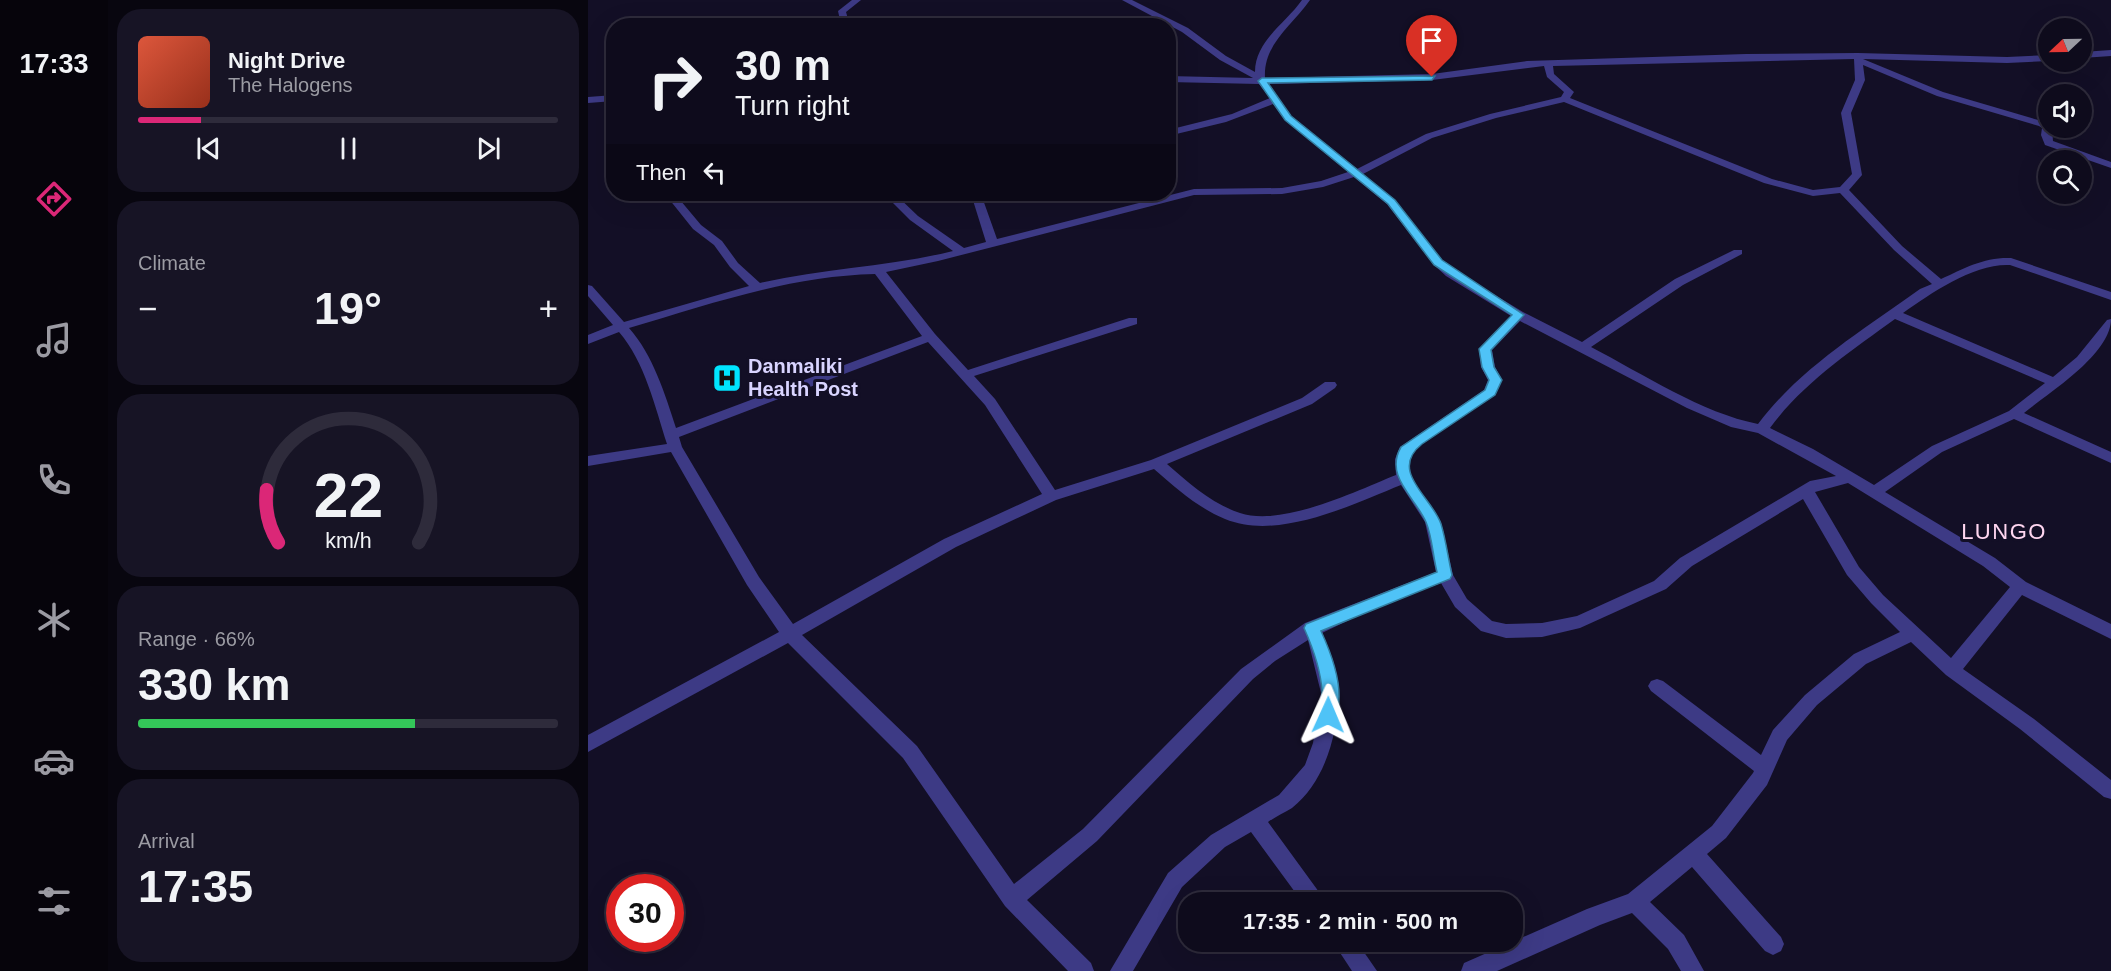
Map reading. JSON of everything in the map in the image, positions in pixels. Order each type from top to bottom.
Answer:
[{"type":"street","points":[[844,18],[842,11],[857,0]]},
{"type":"street","points":[[1126,0],[1161,18]]},
{"type":"street","points":[[1306,0],[1297,15],[1264,47],[1258,63],[1261,79],[1288,118],[1391,202],[1438,263],[1519,315],[1692,405],[1736,424],[1762,429],[1808,453],[1989,562],[2020,586],[2111,632]]},
{"type":"street","points":[[1176,25],[1223,58],[1261,79]]},
{"type":"street","points":[[2092,54],[2111,53]]},
{"type":"street","points":[[1176,79],[1439,77],[1510,65],[1548,63],[1859,59],[2007,60],[2038,58]]},
{"type":"street","points":[[1859,59],[1940,94],[2042,124],[2047,127],[2046,135],[2049,143],[2111,165]]},
{"type":"street","points":[[1176,196],[1194,192],[1302,189],[1354,174],[1429,136],[1493,116],[1565,99],[1768,181],[1813,193],[1843,190],[1857,175],[1846,113],[1860,80],[1859,59]]},
{"type":"street","points":[[1548,63],[1550,75],[1569,92],[1565,99]]},
{"type":"street","points":[[588,100],[606,99]]},
{"type":"street","points":[[1176,131],[1211,124],[1274,100]]},
{"type":"street","points":[[1843,190],[1898,248],[1939,284]]},
{"type":"street","points":[[676,201],[757,287]]},
{"type":"street","points":[[896,201],[914,218],[962,252]]},
{"type":"street","points":[[978,201],[992,242]]},
{"type":"street","points":[[588,340],[622,326],[757,287],[841,271],[878,270],[962,252],[992,242],[1158,201]]},
{"type":"street","points":[[1582,348],[1679,282],[1738,252]]},
{"type":"street","points":[[1762,429],[1782,402],[1806,379],[1924,292],[1985,263],[2003,261],[2111,296]]},
{"type":"street","points":[[878,270],[930,337],[990,402],[1051,496]]},
{"type":"street","points":[[588,289],[633,340],[657,391],[674,441],[753,581],[790,634],[910,752],[1012,899],[1083,971]]},
{"type":"street","points":[[1895,314],[2054,382]]},
{"type":"street","points":[[1519,315],[1485,349],[1488,367],[1496,380],[1490,392],[1406,450],[1402,459],[1404,478],[1433,522],[1445,575],[1461,603],[1487,626],[1506,631],[1542,630],[1580,622],[1660,585],[1686,562],[1747,524],[1827,481],[1849,478]]},
{"type":"street","points":[[965,375],[1133,321]]},
{"type":"street","points":[[1875,492],[1937,448],[2014,414],[2082,360],[2111,323]]},
{"type":"street","points":[[588,461],[674,441],[930,337]]},
{"type":"street","points":[[588,744],[790,634],[950,543],[1051,496],[1156,463],[1307,402],[1330,385]]},
{"type":"street","points":[[2014,414],[2111,458]]},
{"type":"street","points":[[1156,463],[1215,507],[1240,519],[1263,522],[1284,520],[1404,478]]},
{"type":"street","points":[[1807,492],[1853,571],[1877,600],[1952,670],[2027,724],[2111,791]]},
{"type":"street","points":[[1012,899],[1090,835],[1272,651],[1311,628],[1445,575]]},
{"type":"street","points":[[1952,670],[2020,586]]},
{"type":"street","points":[[1121,971],[1175,880],[1218,841],[1286,801],[1313,769],[1322,743],[1330,693],[1320,647],[1311,628]]},
{"type":"street","points":[[1472,971],[1595,916],[1635,902],[1719,832],[1760,778],[1780,735],[1811,700],[1860,659],[1913,633]]},
{"type":"street","points":[[1657,686],[1765,769]]},
{"type":"street","points":[[1255,821],[1308,892]]},
{"type":"street","points":[[1694,854],[1773,944]]},
{"type":"street","points":[[1635,902],[1676,942],[1693,971]]},
{"type":"street","points":[[1352,952],[1366,971]]},
{"type":"place","name":"Danmaliki Health Post","points":[[727,378]]},
{"type":"district","name":"LUNGO","points":[[2004,531]]},
{"type":"route","points":[[1328,715],[1330,693],[1327,670],[1311,628],[1445,575],[1433,522],[1417,494],[1404,478],[1402,459],[1406,450],[1417,441],[1490,392],[1496,380],[1488,367],[1485,349],[1519,315],[1450,273],[1438,263],[1391,202],[1288,118],[1262,81],[1432,77]]}]
